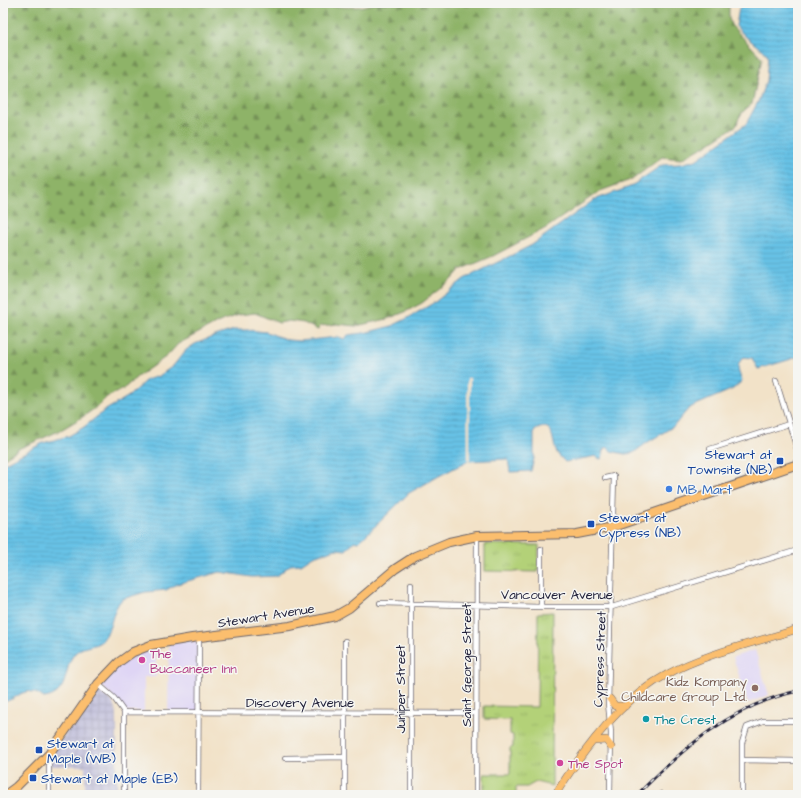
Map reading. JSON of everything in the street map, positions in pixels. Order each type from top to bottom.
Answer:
[{"type":"highway","name":"Stewart Avenue","points":[[5,793],[16,791],[49,754],[98,684],[119,662],[133,652],[151,645],[199,637],[290,626],[335,616],[349,608],[395,569],[414,556],[449,542],[477,536],[577,534],[613,527],[798,464]]},
{"type":"main road","points":[[555,795],[570,771],[593,741],[625,706],[664,675],[684,665],[798,629]]},
{"type":"main road","points":[[610,699],[615,706],[625,706]]},
{"type":"main road","points":[[593,741],[606,740],[611,747]]},
{"type":"street","points":[[776,381],[798,452]]},
{"type":"street","points":[[710,449],[789,424]]},
{"type":"street","name":"Cypress Street","points":[[605,478],[614,476],[610,699],[610,795]]},
{"type":"street","name":"Saint George Street","points":[[476,795],[477,536]]},
{"type":"street","points":[[541,549],[541,607]]},
{"type":"street","name":"Vancouver Avenue","points":[[380,604],[612,607],[798,550]]},
{"type":"street","name":"Juniper Street","points":[[411,584],[411,795]]},
{"type":"street","points":[[198,795],[199,637]]},
{"type":"street","points":[[345,795],[346,641]]},
{"type":"street","points":[[98,684],[114,698],[124,712],[124,795]]},
{"type":"street","name":"Discovery Avenue","points":[[124,712],[345,714],[476,713]]},
{"type":"street","points":[[742,795],[742,743],[747,727],[763,721],[798,721]]},
{"type":"street","points":[[49,754],[49,795]]},
{"type":"street","points":[[285,758],[345,757]]},
{"type":"street","points":[[742,760],[798,761]]},
{"type":"shaded area","points":[[199,638],[198,712],[168,711],[169,643]]},
{"type":"shaded area","points":[[156,645],[156,677],[144,677],[144,711],[125,711],[100,684],[120,662]]},
{"type":"shaded area","points":[[755,650],[769,695],[748,703],[733,657]]},
{"type":"shaded area","points":[[98,691],[112,701],[117,714],[117,795],[73,795],[85,794],[85,766],[50,766],[50,754]]},
{"type":"green space","points":[[3,3],[324,3],[350,7],[377,3],[729,3],[729,18],[731,25],[762,58],[752,104],[740,116],[737,125],[705,146],[681,159],[662,157],[633,179],[600,191],[546,228],[493,256],[460,270],[451,280],[422,303],[405,312],[387,319],[356,326],[337,324],[320,326],[318,330],[304,323],[289,321],[279,323],[255,313],[239,315],[219,322],[178,344],[167,356],[137,377],[122,390],[107,397],[98,406],[81,418],[59,431],[18,449],[3,459]]},
{"type":"green space","points":[[485,544],[539,545],[538,572],[485,571]]},
{"type":"green space","points":[[553,612],[552,786],[536,782],[527,787],[516,787],[516,795],[484,795],[484,774],[510,774],[510,748],[513,747],[513,735],[510,734],[510,720],[484,719],[484,706],[537,707],[538,613]]},
{"type":"water","points":[[751,3],[798,3],[798,357],[758,369],[752,358],[744,357],[738,365],[739,374],[742,381],[733,389],[689,408],[674,426],[633,453],[625,454],[611,451],[607,447],[604,450],[602,458],[600,459],[596,456],[565,462],[557,453],[549,429],[546,427],[541,428],[534,431],[534,458],[531,471],[510,472],[508,459],[468,461],[409,493],[359,542],[354,541],[346,550],[336,549],[313,556],[301,564],[290,565],[277,576],[252,577],[220,572],[177,584],[166,590],[145,592],[122,599],[116,608],[109,629],[104,638],[95,645],[82,648],[75,653],[68,666],[62,686],[53,696],[44,698],[37,694],[27,692],[3,702],[3,464],[43,443],[69,436],[84,427],[104,411],[129,396],[146,380],[159,376],[173,366],[186,350],[195,344],[234,330],[266,332],[288,340],[300,341],[339,337],[344,339],[348,335],[364,333],[392,326],[435,302],[464,279],[532,245],[594,200],[630,187],[662,165],[681,164],[696,160],[746,124],[758,102],[766,81],[768,55],[747,38],[736,26],[739,8]]},
{"type":"pier","points":[[467,378],[470,378],[470,461],[468,461]]},
{"type":"railway","points":[[637,795],[691,745],[730,718],[751,707],[798,691]]},
{"type":"place","name":"Stewart at Townsite (NB)","points":[[780,461]]},
{"type":"place","name":"MB Mart","points":[[669,489]]},
{"type":"place","name":"Stewart at Cypress (NB)","points":[[591,524]]},
{"type":"place","name":"The Buccaneer Inn","points":[[142,660]]},
{"type":"place","name":"Kidz Kompany Childcare Group Ltd.","points":[[755,688]]},
{"type":"place","name":"The Crest","points":[[646,719]]},
{"type":"place","name":"Stewart at Maple (WB)","points":[[39,750]]},
{"type":"place","name":"The Spot","points":[[560,763]]},
{"type":"place","name":"Stewart at Maple (EB)","points":[[33,778]]}]
